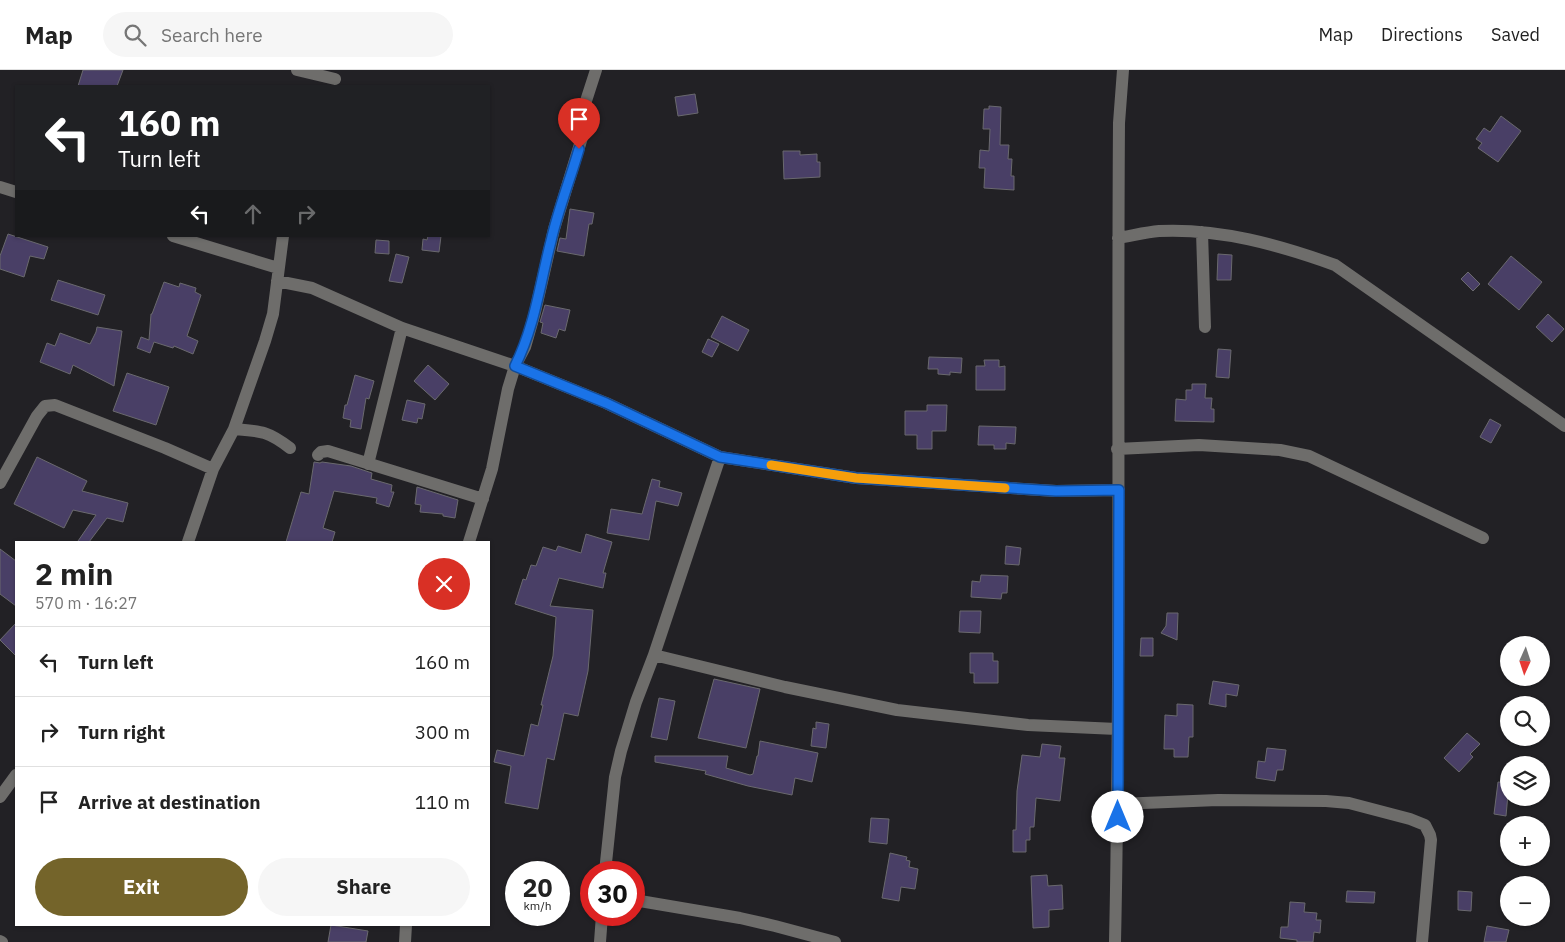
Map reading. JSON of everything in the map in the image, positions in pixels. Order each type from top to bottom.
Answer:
[{"type":"street","points":[[297,70],[335,79]]},
{"type":"street","points":[[469,541],[492,469],[508,389],[535,312],[554,229],[584,131],[585,104],[596,70]]},
{"type":"street","points":[[1115,942],[1118,804],[1119,490],[1117,449],[1119,123],[1124,70]]},
{"type":"street","points":[[0,187],[15,192]]},
{"type":"street","points":[[1118,238],[1158,231],[1202,232],[1255,240],[1335,265],[1565,426]]},
{"type":"street","points":[[1202,232],[1205,327]]},
{"type":"street","points":[[176,237],[312,288],[402,328],[515,366],[606,403],[720,457],[856,478],[1047,491],[1119,490]]},
{"type":"street","points":[[188,541],[213,469],[234,429],[265,341],[273,314],[283,237]]},
{"type":"street","points":[[368,464],[402,328]]},
{"type":"street","points":[[0,483],[37,416],[46,406],[55,405],[213,469]]},
{"type":"street","points":[[234,429],[264,432],[290,448]]},
{"type":"street","points":[[1117,449],[1199,445],[1294,452],[1310,456],[1482,538]]},
{"type":"street","points":[[318,455],[321,452],[328,451],[483,499]]},
{"type":"street","points":[[606,861],[618,764],[636,702],[654,655],[720,457]]},
{"type":"street","points":[[654,655],[785,687],[897,710],[1028,725],[1117,729]]},
{"type":"street","points":[[0,797],[15,776]]},
{"type":"street","points":[[1118,804],[1218,800],[1349,803],[1410,819],[1424,825],[1428,829],[1431,840],[1422,942]]},
{"type":"street","points":[[645,902],[740,918],[836,942]]},
{"type":"street","points":[[405,942],[406,926]]},
{"type":"street","points":[[600,942],[601,926]]},
{"type":"building","points":[[83,70],[123,70],[117,85],[78,85]]},
{"type":"building","points":[[695,94],[698,113],[678,116],[675,97]]},
{"type":"building","points":[[989,106],[1001,107],[1000,145],[1009,145],[1008,159],[1012,159],[1011,176],[1014,176],[1014,190],[984,188],[985,168],[979,168],[980,150],[989,151],[990,129],[983,129],[984,109],[989,109]]},
{"type":"building","points":[[1501,116],[1521,131],[1498,162],[1478,148],[1482,143],[1476,139],[1484,128],[1490,132]]},
{"type":"building","points":[[783,151],[800,151],[800,155],[817,154],[817,162],[820,162],[820,177],[784,179]]},
{"type":"building","points":[[570,209],[594,213],[592,224],[589,224],[584,256],[557,251],[560,238],[566,239]]},
{"type":"building","points":[[8,234],[48,247],[44,259],[30,256],[24,277],[0,269],[0,256]]},
{"type":"building","points":[[428,237],[441,237],[439,252],[422,250],[423,239],[427,240]]},
{"type":"building","points":[[376,240],[389,241],[389,254],[375,253]]},
{"type":"building","points":[[396,254],[409,257],[402,283],[389,281]]},
{"type":"building","points":[[1218,254],[1232,255],[1231,280],[1217,280]]},
{"type":"building","points":[[1511,256],[1542,282],[1519,310],[1488,284]]},
{"type":"building","points":[[1468,272],[1480,284],[1473,291],[1461,279]]},
{"type":"building","points":[[58,280],[105,295],[98,315],[51,300]]},
{"type":"building","points":[[164,282],[179,287],[180,283],[196,288],[195,292],[201,295],[187,336],[198,341],[193,354],[174,346],[173,348],[154,342],[150,353],[137,348],[141,337],[149,340],[151,314]]},
{"type":"building","points":[[545,305],[570,310],[565,331],[559,329],[556,338],[541,333],[543,323],[540,322]]},
{"type":"building","points":[[1548,314],[1564,329],[1552,342],[1536,327]]},
{"type":"building","points":[[722,316],[749,330],[738,351],[711,337]]},
{"type":"building","points":[[97,327],[122,331],[114,386],[73,365],[70,374],[40,362],[47,343],[55,346],[60,333],[90,344]]},
{"type":"building","points":[[708,339],[719,344],[712,357],[702,352]]},
{"type":"building","points":[[1218,349],[1231,350],[1229,378],[1216,377]]},
{"type":"building","points":[[929,357],[962,358],[961,373],[950,372],[950,375],[938,374],[938,369],[928,369]]},
{"type":"building","points":[[984,360],[999,360],[999,367],[1005,366],[1005,390],[976,390],[976,366],[985,366]]},
{"type":"building","points":[[428,365],[449,384],[435,400],[414,381]]},
{"type":"building","points":[[127,373],[169,387],[156,425],[113,411]]},
{"type":"building","points":[[355,375],[374,381],[369,399],[366,398],[361,429],[350,427],[351,420],[343,418],[345,405],[347,405]]},
{"type":"building","points":[[1192,384],[1206,384],[1205,398],[1212,398],[1211,409],[1214,409],[1214,422],[1175,421],[1176,399],[1186,400],[1186,390],[1192,390]]},
{"type":"building","points":[[407,400],[425,404],[422,419],[418,418],[417,423],[402,420]]},
{"type":"building","points":[[927,405],[947,405],[946,431],[932,431],[932,449],[917,449],[917,435],[905,435],[905,411],[927,411]]},
{"type":"building","points":[[1490,419],[1501,425],[1491,443],[1480,437]]},
{"type":"building","points":[[979,426],[1016,427],[1015,444],[1006,443],[1006,449],[994,449],[994,445],[978,445]]},
{"type":"building","points":[[37,457],[87,481],[82,491],[128,503],[123,522],[107,518],[90,541],[78,541],[96,515],[73,510],[64,528],[14,504]]},
{"type":"building","points":[[314,462],[351,466],[372,473],[371,479],[392,485],[391,492],[394,492],[389,507],[376,503],[377,498],[334,491],[323,528],[335,532],[332,541],[286,541],[301,492],[309,494]]},
{"type":"building","points":[[652,479],[660,481],[659,487],[682,493],[678,506],[656,501],[649,540],[607,533],[611,509],[642,514]]},
{"type":"building","points":[[417,487],[458,500],[455,518],[443,516],[443,514],[420,512],[421,505],[415,504]]},
{"type":"building","points":[[586,534],[612,542],[603,573],[606,573],[603,588],[559,578],[550,606],[593,610],[588,671],[578,716],[564,713],[554,760],[547,758],[538,809],[505,803],[511,766],[494,762],[497,750],[524,756],[531,724],[538,726],[553,656],[556,617],[515,604],[523,579],[526,580],[531,565],[536,566],[543,547],[556,551],[558,546],[581,553]]},
{"type":"building","points":[[1006,546],[1021,548],[1019,565],[1005,564]]},
{"type":"building","points":[[0,549],[15,560],[15,605],[0,594]]},
{"type":"building","points":[[981,575],[1008,576],[1007,593],[1002,593],[1001,599],[971,597],[972,581],[980,582]]},
{"type":"building","points":[[960,611],[981,611],[980,633],[959,632]]},
{"type":"building","points":[[1167,613],[1178,613],[1177,640],[1161,633],[1166,626]]},
{"type":"building","points":[[15,624],[15,655],[0,640]]},
{"type":"building","points":[[1141,638],[1153,638],[1153,656],[1140,656]]},
{"type":"building","points":[[970,653],[993,653],[993,661],[998,661],[998,683],[974,683],[974,673],[970,673]]},
{"type":"building","points":[[714,679],[760,689],[746,748],[698,738]]},
{"type":"building","points":[[1213,681],[1239,685],[1237,696],[1226,694],[1226,707],[1209,704]]},
{"type":"building","points":[[659,698],[675,701],[667,740],[651,737]]},
{"type":"building","points":[[1177,704],[1193,705],[1193,737],[1189,737],[1188,757],[1174,757],[1174,749],[1164,749],[1165,715],[1177,716]]},
{"type":"building","points":[[816,722],[829,724],[826,748],[811,746],[813,728],[816,729]]},
{"type":"building","points":[[1467,733],[1480,744],[1470,754],[1473,757],[1459,772],[1444,758]]},
{"type":"building","points":[[760,741],[818,753],[812,782],[795,778],[792,795],[748,786],[705,774],[706,771],[655,762],[655,756],[728,756],[726,768],[750,775],[753,774]]},
{"type":"building","points":[[1042,744],[1061,746],[1059,758],[1065,758],[1060,801],[1036,798],[1034,827],[1030,827],[1030,840],[1026,840],[1026,852],[1013,852],[1013,830],[1016,830],[1017,791],[1022,755],[1040,757]]},
{"type":"building","points":[[1267,748],[1286,750],[1283,770],[1277,770],[1275,781],[1256,778],[1258,761],[1265,762]]},
{"type":"building","points":[[1498,782],[1500,782],[1500,806],[1507,806],[1506,816],[1494,814]]},
{"type":"building","points":[[871,818],[889,819],[887,844],[869,842]]},
{"type":"building","points":[[890,853],[907,857],[906,860],[910,861],[909,867],[918,869],[915,889],[901,887],[899,901],[882,898]]},
{"type":"building","points":[[1047,875],[1048,886],[1062,885],[1063,909],[1049,910],[1049,927],[1033,928],[1031,876]]},
{"type":"building","points":[[1347,891],[1375,892],[1374,903],[1346,902]]},
{"type":"building","points":[[1458,891],[1472,892],[1471,911],[1458,910]]},
{"type":"building","points":[[1290,902],[1305,903],[1304,912],[1317,913],[1316,920],[1321,920],[1320,933],[1314,932],[1313,942],[1297,942],[1297,940],[1280,938],[1281,927],[1288,927]]},
{"type":"building","points":[[331,926],[368,931],[366,942],[328,942]]},
{"type":"building","points":[[1487,926],[1509,930],[1506,942],[1484,942]]},
{"type":"slow traffic","points":[[771,465],[856,478],[1005,488]]},
{"type":"route","points":[[579,149],[554,229],[535,312],[524,347],[515,366],[606,403],[720,457],[856,478],[1056,491],[1119,490],[1118,817]]}]
